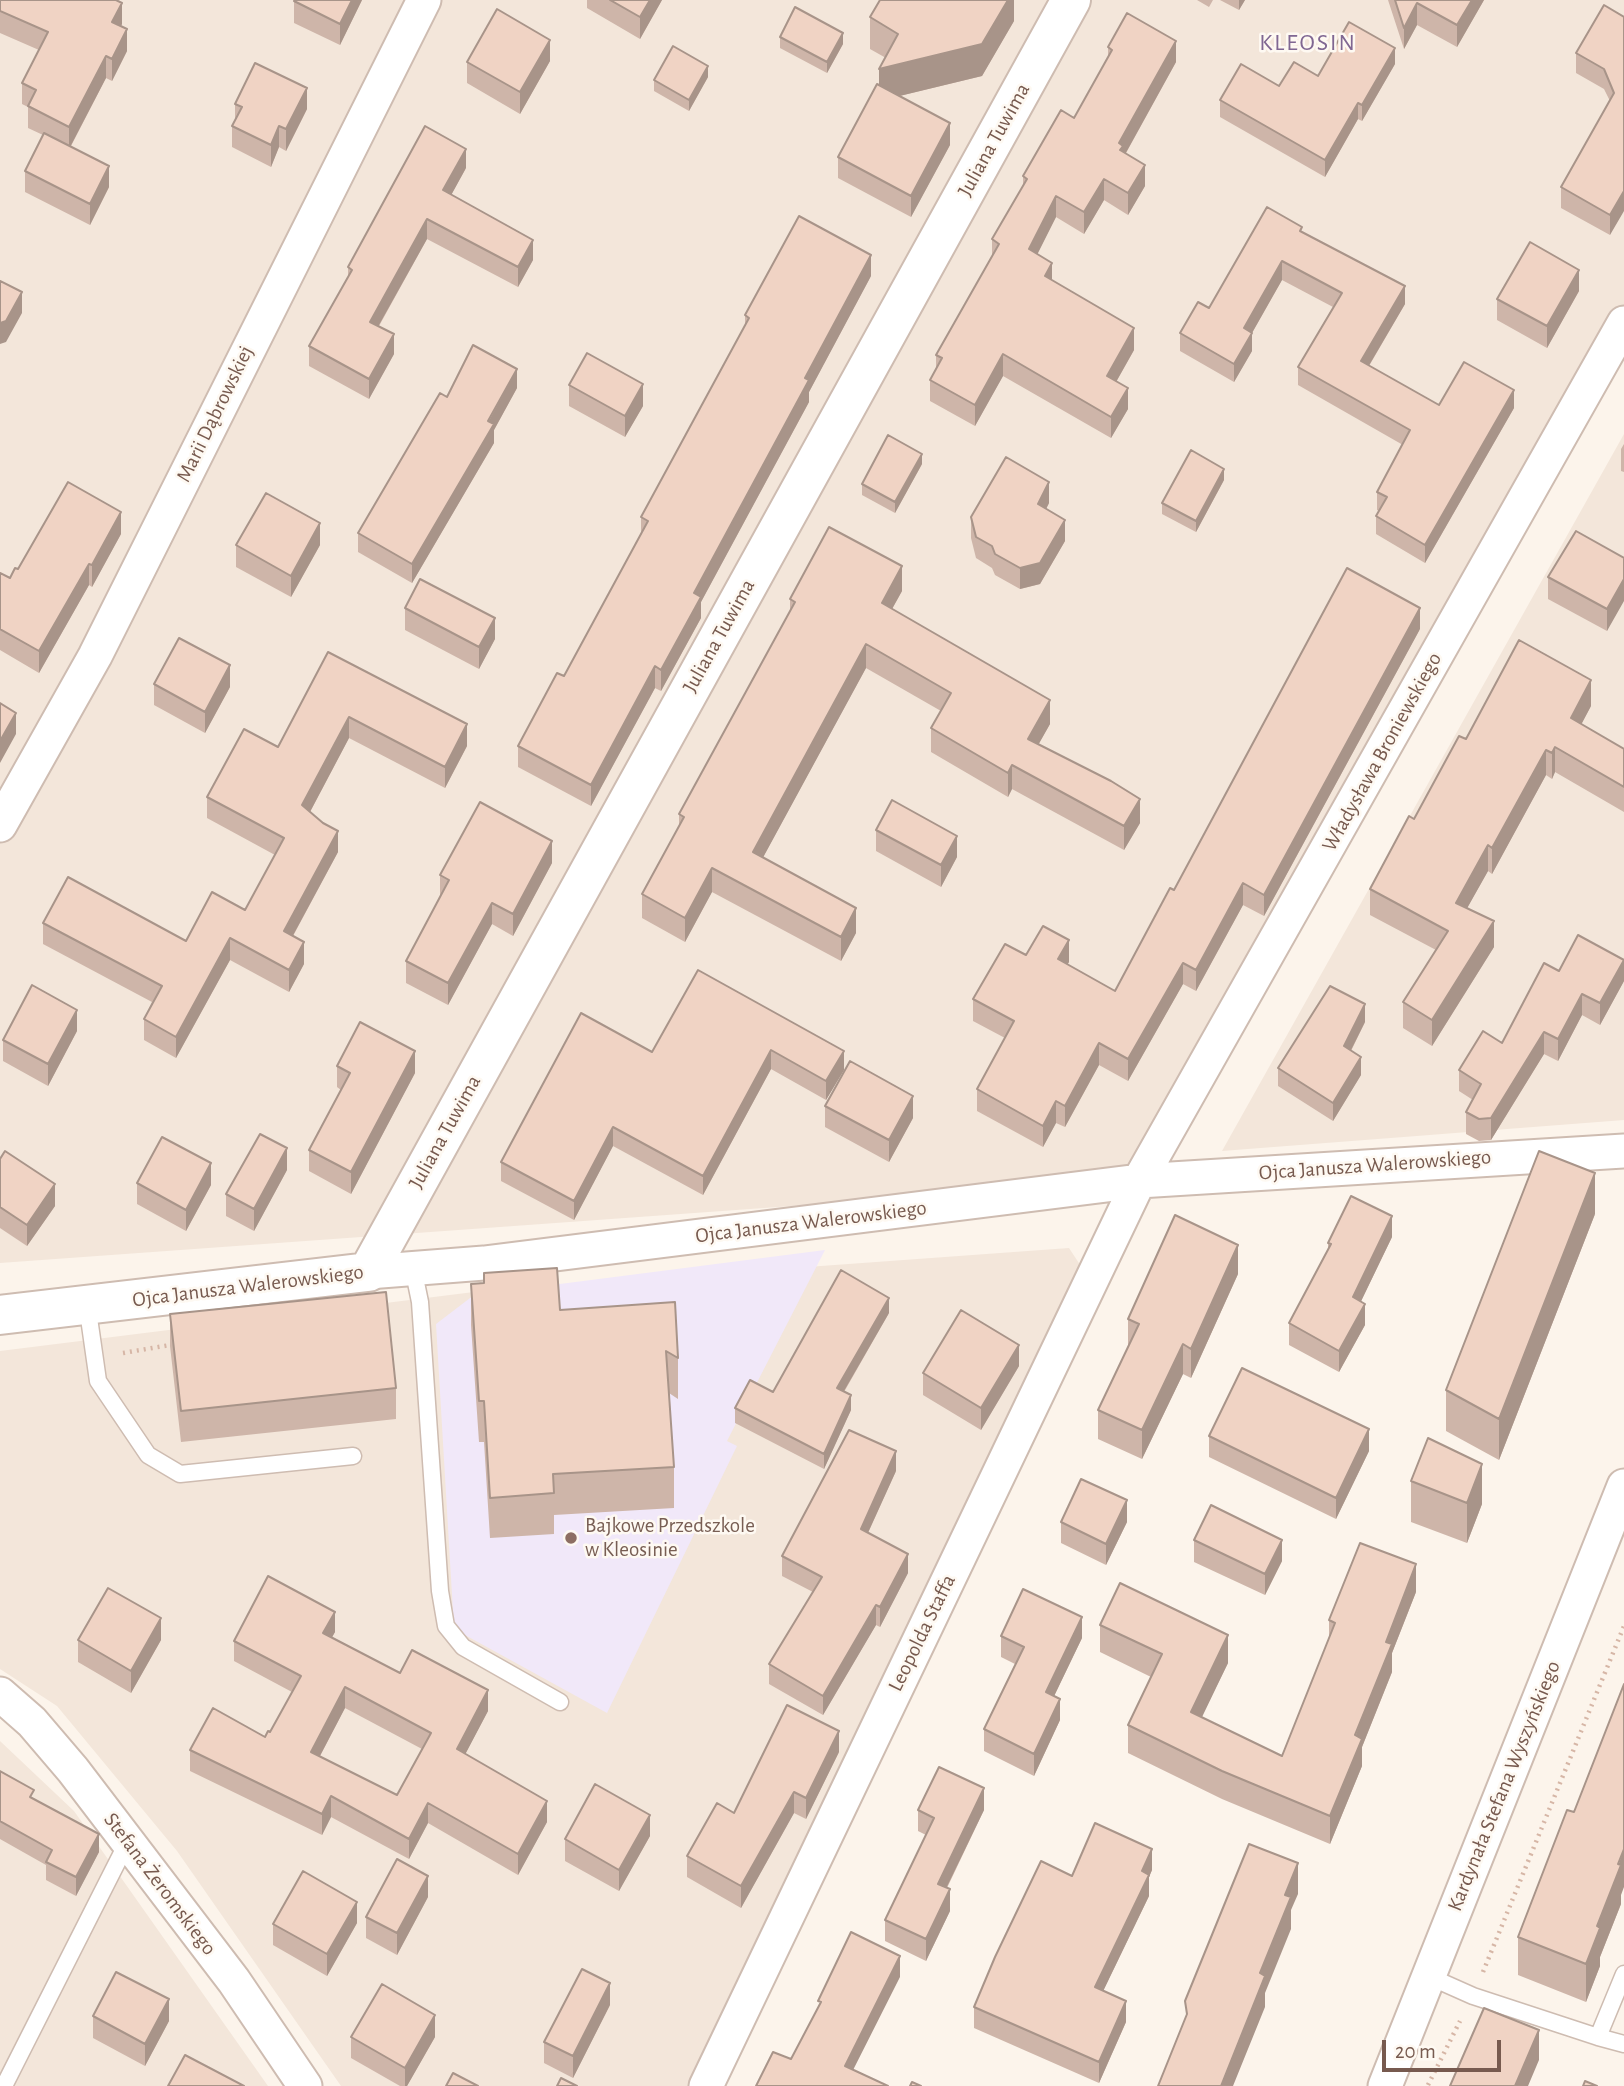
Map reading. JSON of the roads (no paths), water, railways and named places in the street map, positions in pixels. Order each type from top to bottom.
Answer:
[{"type":"street","name":"Marii Dąbrowskiej","points":[[0,825],[95,656],[424,0]]},
{"type":"street","name":"Juliana Tuwima","points":[[368,1272],[1071,0]]},
{"type":"street","name":"Władysława Broniewskiego","points":[[1139,1181],[1624,324]]},
{"type":"street","name":"Ojca Janusza Walerowskiego","points":[[0,1315],[368,1272],[484,1263],[1139,1181],[1624,1151]]},
{"type":"street","name":"Leopolda Staffa","points":[[706,2086],[1139,1181]]},
{"type":"street","name":"Kardynała Stefana Wyszyńskiego","points":[[1385,2086],[1617,1521],[1624,1486]]},
{"type":"street","name":"Stefana Żeromskiego","points":[[0,1694],[32,1722],[74,1770],[234,1981],[305,2086]]},
{"type":"lane","points":[[413,1268],[420,1302],[440,1591],[446,1626],[463,1647],[560,1702]]},
{"type":"lane","points":[[87,1304],[98,1381],[148,1455],[180,1474],[354,1456]]},
{"type":"lane","points":[[4,2086],[128,1841]]},
{"type":"lane","points":[[1598,2037],[1624,1974]]},
{"type":"lane","points":[[1428,1976],[1473,1996],[1624,2044]]},
{"type":"place","name":"Bajkowe Przedszkole w Kleosinie","points":[[571,1538]]},
{"type":"district","name":"KLEOSIN","points":[[1308,43]]}]
